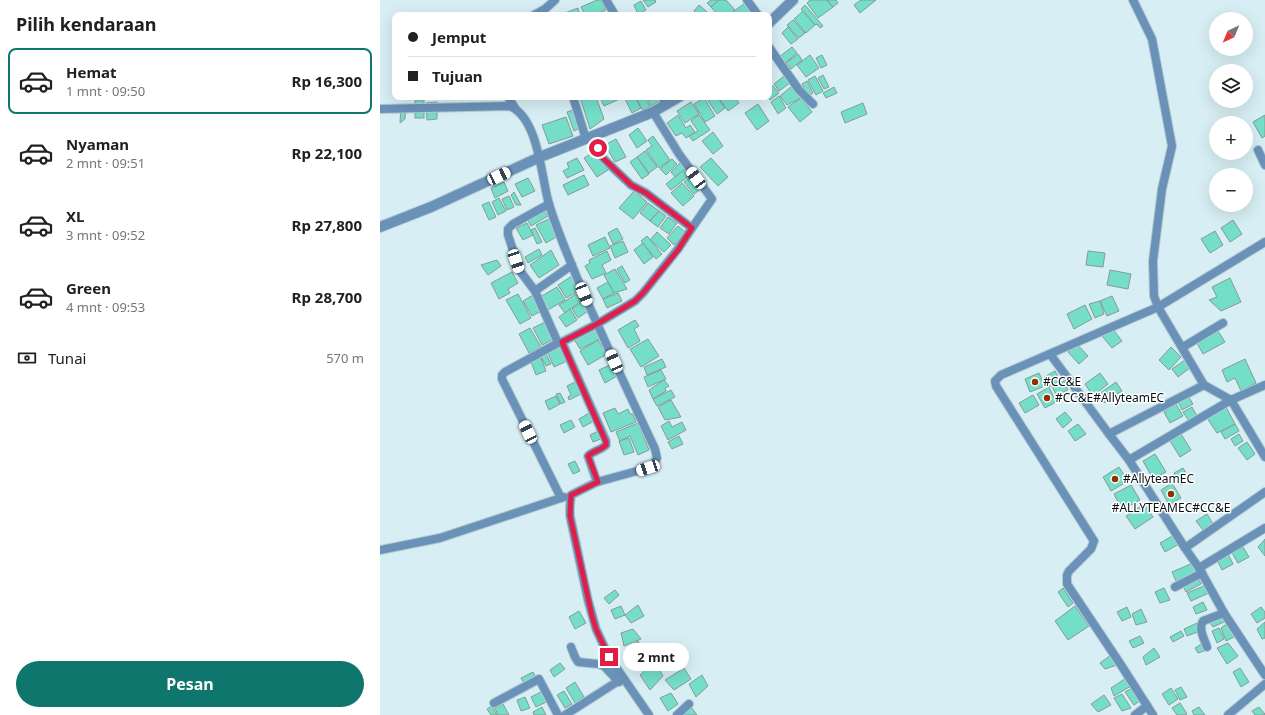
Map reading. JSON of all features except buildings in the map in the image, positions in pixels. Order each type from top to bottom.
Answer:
[{"type":"street","points":[[546,12],[555,0]]},
{"type":"street","points":[[606,0],[613,12]]},
{"type":"street","points":[[747,0],[756,12]]},
{"type":"street","points":[[772,20],[793,0]]},
{"type":"street","points":[[1133,0],[1152,39],[1172,146],[1162,189],[1153,261],[1154,296],[1158,307],[1183,347],[1204,385],[1232,400],[1265,457]]},
{"type":"street","points":[[772,51],[799,90],[814,104]]},
{"type":"street","points":[[380,550],[440,538],[571,495],[598,482],[648,468],[654,464],[657,458],[655,449],[597,324],[572,265],[549,204],[540,157],[528,122],[510,100]]},
{"type":"street","points":[[574,100],[586,139]]},
{"type":"street","points":[[380,227],[431,207],[540,157],[653,112],[664,101]]},
{"type":"street","points":[[380,109],[504,106],[515,108]]},
{"type":"street","points":[[560,498],[502,379],[502,375],[560,342],[625,308],[643,293],[678,250],[712,199],[679,154],[653,112]]},
{"type":"street","points":[[597,135],[598,148],[602,157],[610,165],[631,185],[646,193],[692,228]]},
{"type":"street","points":[[1258,150],[1265,165]]},
{"type":"street","points":[[549,204],[513,224],[508,230],[508,235],[520,271],[535,291],[606,442],[604,447],[588,456],[598,482]]},
{"type":"street","points":[[1153,715],[1067,584],[1067,575],[1092,549],[1094,541],[1093,538],[996,386],[996,382],[1001,375],[1158,307],[1265,242]]},
{"type":"street","points":[[535,291],[572,265]]},
{"type":"street","points":[[1183,347],[1223,323]]},
{"type":"street","points":[[1050,354],[1129,460],[1200,571],[1224,613],[1265,675]]},
{"type":"street","points":[[1109,434],[1204,385]]},
{"type":"street","points":[[1129,460],[1232,400],[1265,385]]},
{"type":"street","points":[[1185,548],[1265,492]]},
{"type":"street","points":[[571,495],[570,516],[592,616],[601,643],[621,680],[649,715]]},
{"type":"street","points":[[1175,587],[1265,528]]},
{"type":"street","points":[[1207,647],[1201,628],[1203,621],[1224,613]]},
{"type":"street","points":[[571,647],[578,662],[604,666],[621,680]]},
{"type":"street","points":[[494,703],[540,679],[558,715]]},
{"type":"street","points":[[565,715],[621,680]]},
{"type":"street","points":[[1228,715],[1265,684]]},
{"type":"street","points":[[677,715],[690,704]]},
{"type":"street","points":[[1135,715],[1147,706]]},
{"type":"place","name":"#CC&E","points":[[1035,382]]},
{"type":"place","name":"#CC&E#AllyteamEC","points":[[1047,398]]},
{"type":"place","name":"#AllyteamEC","points":[[1115,479]]},
{"type":"place","name":"#ALLYTEAMEC#CC&E","points":[[1171,494]]},
{"type":"route","points":[[598,148],[602,157],[631,185],[646,193],[692,228],[678,250],[635,301],[597,324],[562,342],[606,442],[604,447],[588,456],[598,482],[571,495],[570,516],[592,616],[601,643],[609,657]]}]
